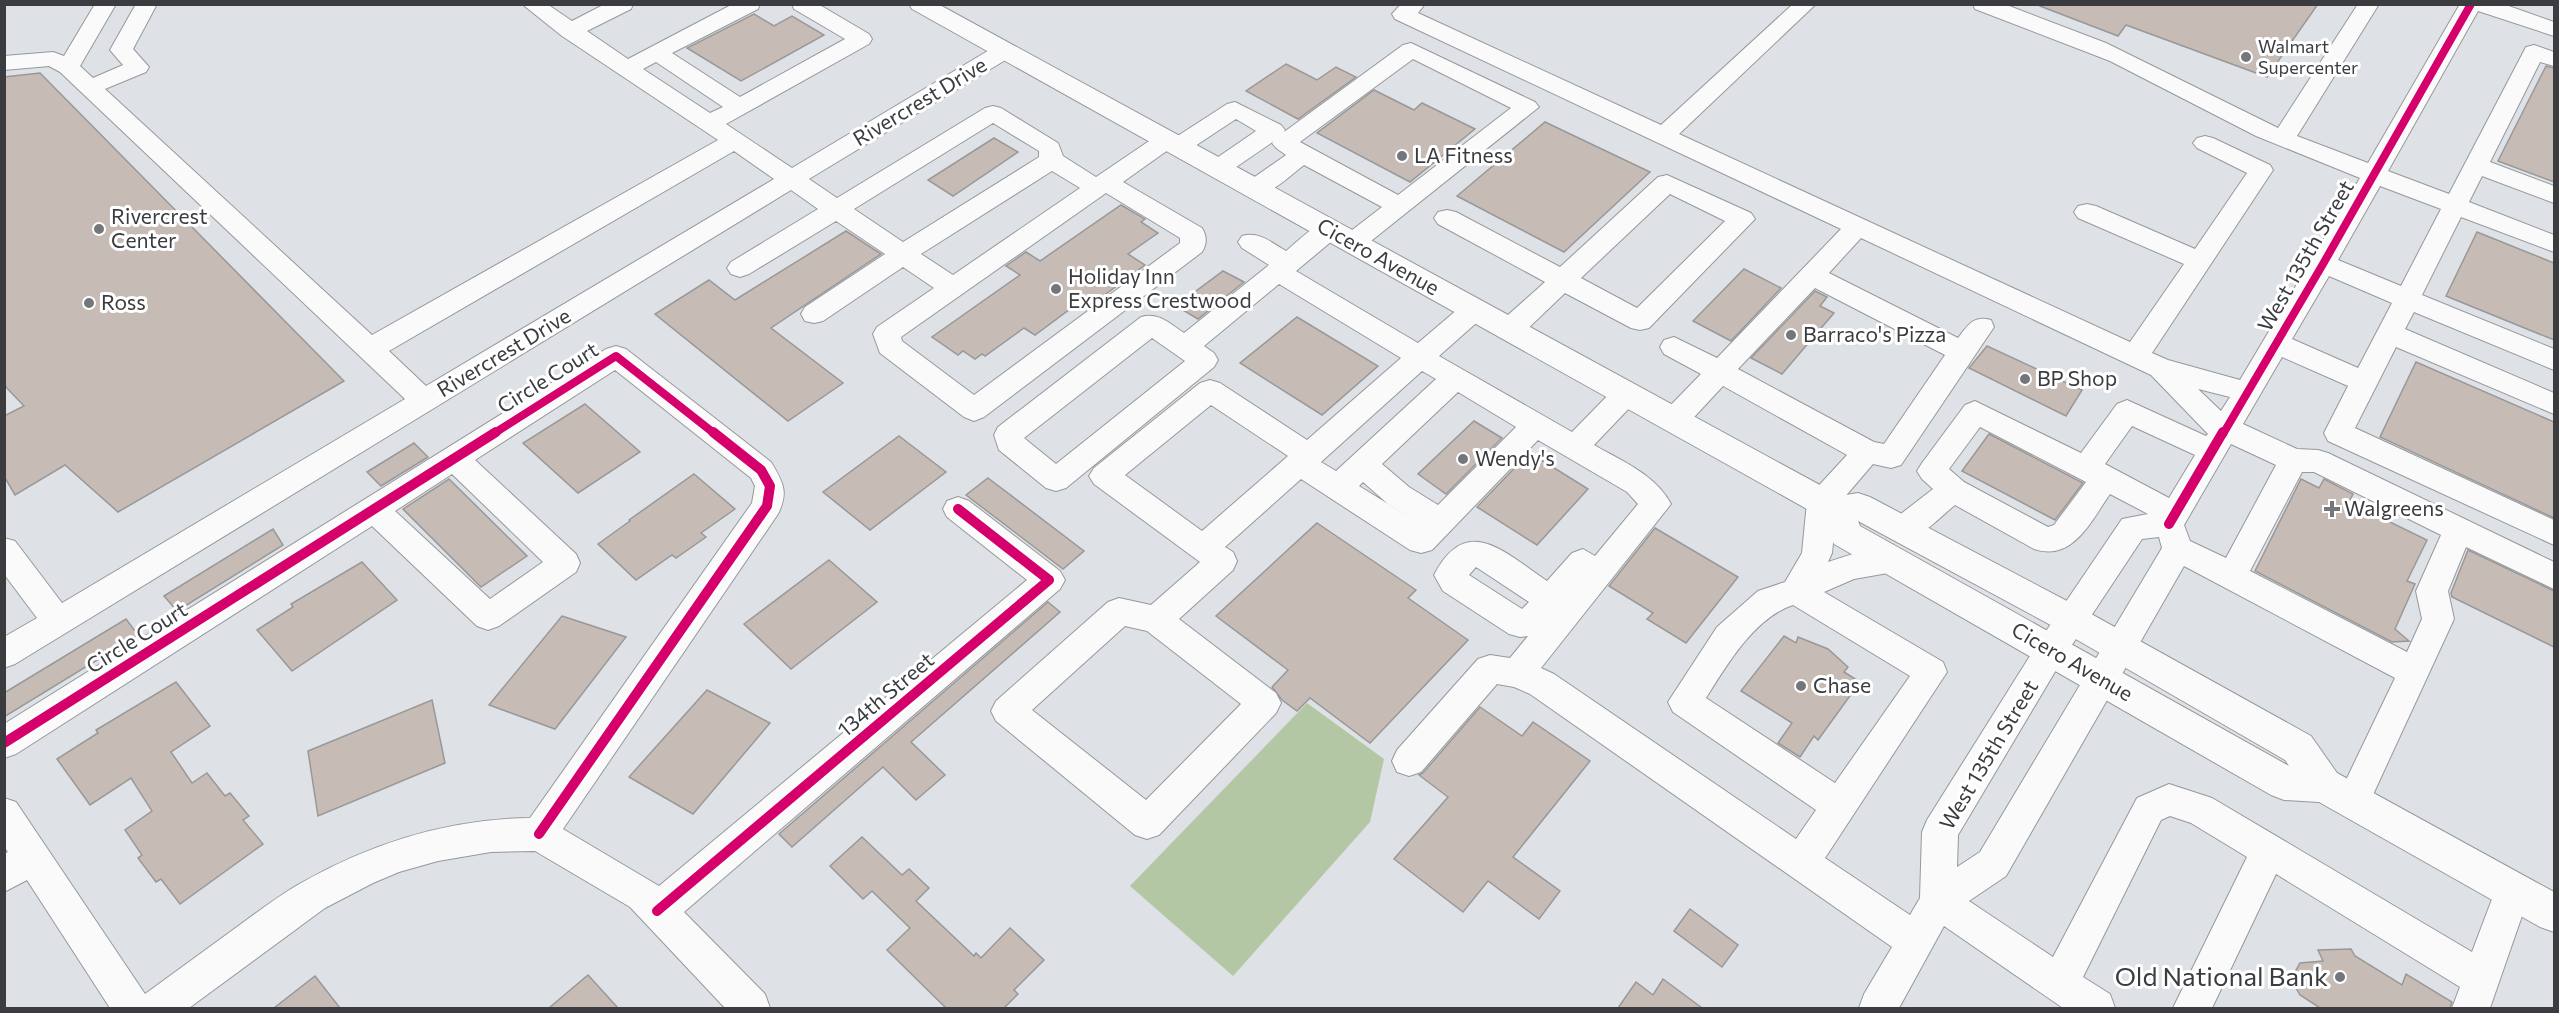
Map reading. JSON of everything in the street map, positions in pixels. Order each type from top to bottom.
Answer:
[{"type":"main road","name":"Cicero Avenue","points":[[920,4],[1830,506],[1858,506],[2121,647],[2298,748],[2339,793],[2554,913]]},
{"type":"main road","name":"Cicero Avenue","points":[[1830,506],[1846,535],[2284,783],[2339,793]]},
{"type":"street","points":[[68,67],[106,4]]},
{"type":"street","points":[[90,87],[138,67],[122,50],[147,4]]},
{"type":"street","points":[[570,30],[623,4]]},
{"type":"street","points":[[627,69],[750,4]]},
{"type":"street","points":[[709,124],[861,39],[802,4]]},
{"type":"street","points":[[1415,4],[1402,14],[2135,357],[2160,368],[2247,392]]},
{"type":"street","points":[[1663,136],[1806,4]]},
{"type":"street","points":[[1983,4],[2106,51],[2182,88],[2242,122],[2554,244]]},
{"type":"street","points":[[2283,139],[2369,4]]},
{"type":"street","name":"West 135th Street","points":[[1878,1008],[1938,901],[1994,864],[2121,647],[2174,529],[2220,437],[2323,264],[2471,4]]},
{"type":"street","points":[[2480,4],[2551,28],[2544,55],[2476,165],[2338,433],[2554,533]]},
{"type":"street","points":[[541,6],[570,30],[952,288]]},
{"type":"street","points":[[1185,347],[1283,268],[1399,206],[1527,107],[1411,50],[1284,143],[1399,206]]},
{"type":"street","name":"Rivercrest Drive","points":[[4,654],[1004,51]]},
{"type":"street","points":[[657,53],[740,107]]},
{"type":"street","points":[[4,63],[52,59],[68,67],[425,401]]},
{"type":"street","points":[[1052,160],[1101,185],[1193,234],[1193,246],[974,410],[890,346],[887,334],[1101,185],[1235,109],[1273,130],[1217,169]]},
{"type":"street","points":[[740,268],[993,113],[1050,148],[1052,160]]},
{"type":"street","points":[[369,349],[734,141]]},
{"type":"street","points":[[2135,357],[2261,170],[2205,143]]},
{"type":"street","points":[[1255,189],[1303,154]]},
{"type":"street","points":[[814,314],[903,254],[1052,160]]},
{"type":"street","points":[[2476,165],[2554,195]]},
{"type":"street","points":[[1447,218],[1563,280],[1640,321],[1742,219],[1667,183],[1563,280],[1509,330]]},
{"type":"street","points":[[2087,212],[2200,261]]},
{"type":"street","points":[[1674,420],[1857,227]]},
{"type":"street","points":[[1251,242],[1283,268],[1420,357],[1637,484],[1656,504],[1517,673]]},
{"type":"street","points":[[2323,264],[2554,360]]},
{"type":"street","points":[[1811,275],[1962,352]]},
{"type":"street","points":[[1203,548],[1474,310]]},
{"type":"street","points":[[1151,324],[1185,347],[1203,360],[1056,480],[1009,442],[1008,435],[1020,425],[1151,324]]},
{"type":"street","points":[[1674,347],[1867,452],[1891,457],[1981,327]]},
{"type":"street","points":[[2390,333],[2554,404]]},
{"type":"street","points":[[2276,343],[2364,382]]},
{"type":"street","name":"Circle Court","points":[[4,743],[616,356],[761,470],[770,486],[767,507],[539,834]]},
{"type":"street","points":[[2160,368],[2220,437]]},
{"type":"street","points":[[1338,487],[1455,378]]},
{"type":"street","points":[[1156,620],[1222,561],[1104,476],[1210,390],[1338,487],[1420,541],[1535,425]]},
{"type":"street","points":[[1574,448],[1626,394]]},
{"type":"street","points":[[2414,672],[2232,576],[2174,529],[2096,473],[1975,412],[1932,471],[1953,490],[2045,540],[2064,535],[2096,473],[2127,411],[2293,460],[2318,461],[2554,576]]},
{"type":"street","points":[[1796,591],[1807,575],[1816,553],[1830,506],[1867,452]]},
{"type":"street","points":[[374,509],[488,617],[565,563],[454,458]]},
{"type":"street","points":[[2232,576],[2293,460]]},
{"type":"street","points":[[1364,462],[1377,479],[1403,500],[1440,521]]},
{"type":"street","points":[[1904,529],[1953,490]]},
{"type":"street","points":[[1550,599],[1639,500],[1643,492]]},
{"type":"street","name":"134th Street","points":[[657,911],[1049,580],[958,510]]},
{"type":"street","name":"West 135th Street","points":[[1938,901],[1940,832],[2051,650],[2133,528],[2174,529]]},
{"type":"street","points":[[2339,793],[2414,672],[2438,619],[2432,591],[2458,530]]},
{"type":"street","points":[[4,550],[58,622]]},
{"type":"street","points":[[1839,806],[1685,702],[1728,637],[1769,600],[1796,591],[1834,571],[1872,562],[1894,561]]},
{"type":"street","points":[[1796,591],[1931,672],[1801,862]]},
{"type":"street","points":[[1119,611],[1156,620],[1264,703],[1147,823],[1008,711],[1119,611]]},
{"type":"street","points":[[1408,761],[1491,669],[1517,673],[1542,684],[1915,941]]},
{"type":"street","points":[[2059,984],[2149,809],[2169,800],[2200,809],[2269,850],[2476,993],[2513,890]]},
{"type":"street","points":[[4,814],[19,865],[132,1008]]},
{"type":"street","points":[[158,1008],[312,896],[360,871],[396,856],[438,844],[491,835],[539,834],[643,895],[751,1008]]},
{"type":"street","points":[[2198,1006],[2269,850]]},
{"type":"street","points":[[1938,901],[2096,1008]]},
{"type":"green space","points":[[1307,703],[1384,759],[1370,822],[1233,976],[1130,886]]},
{"type":"building","name":"Walmart Supercenter","points":[[2041,4],[2318,4],[2267,77],[2126,25],[2118,36],[2040,6]]},
{"type":"building","points":[[754,14],[774,26],[792,16],[824,35],[741,81],[687,48]]},
{"type":"building","points":[[1286,64],[1317,80],[1336,67],[1356,77],[1298,119],[1246,91]]},
{"type":"building","points":[[2546,66],[2554,68],[2554,182],[2498,161]]},
{"type":"building","name":"Rivercrest Center","points":[[40,73],[344,381],[118,512],[65,465],[15,495],[4,476],[4,416],[24,406],[4,385],[4,77]]},
{"type":"building","name":"LA Fitness","points":[[1374,90],[1414,110],[1422,103],[1475,129],[1410,182],[1317,133]]},
{"type":"building","points":[[1545,122],[1650,172],[1564,252],[1457,196]]},
{"type":"building","points":[[994,138],[1018,152],[953,196],[928,180]]},
{"type":"building","name":"Holiday Inn Express Crestwood","points":[[1121,205],[1145,219],[1141,222],[1158,233],[1128,254],[1145,265],[1091,305],[1088,302],[1082,307],[1077,304],[1035,335],[1024,328],[985,356],[982,354],[975,359],[963,351],[958,355],[932,337],[1020,275],[1006,266],[1026,252],[1040,261]]},
{"type":"building","points":[[846,231],[881,254],[771,328],[843,383],[788,421],[655,314],[709,280],[735,300]]},
{"type":"building","points":[[2477,232],[2554,263],[2554,340],[2446,296]]},
{"type":"building","points":[[1744,269],[1781,288],[1731,341],[1693,321]]},
{"type":"building","points":[[1223,271],[1244,282],[1198,319],[1176,306]]},
{"type":"building","name":"Barraco's Pizza","points":[[1815,291],[1827,297],[1820,306],[1834,313],[1782,374],[1751,358]]},
{"type":"building","points":[[1297,317],[1378,366],[1322,415],[1240,363]]},
{"type":"building","name":"BP Shop","points":[[1987,346],[2082,390],[2066,416],[1969,368]]},
{"type":"building","points":[[2416,362],[2554,422],[2554,518],[2380,437]]},
{"type":"building","points":[[585,404],[640,452],[578,493],[523,443]]},
{"type":"building","name":"Wendy's","points":[[1474,421],[1502,438],[1446,494],[1418,474]]},
{"type":"building","points":[[1989,434],[2083,483],[2055,520],[1962,471]]},
{"type":"building","points":[[899,436],[946,472],[870,530],[823,492]]},
{"type":"building","points":[[414,443],[428,457],[381,486],[367,472]]},
{"type":"building","points":[[1528,454],[1588,489],[1537,545],[1477,507]]},
{"type":"building","points":[[694,474],[735,509],[701,533],[706,537],[676,558],[672,555],[636,580],[598,544]]},
{"type":"building","points":[[988,478],[1084,551],[1063,569],[966,495]]},
{"type":"building","points":[[449,479],[527,556],[481,587],[403,509]]},
{"type":"building","name":"Walgreens","points":[[2301,479],[2319,488],[2324,479],[2353,494],[2349,502],[2427,540],[2407,581],[2415,584],[2395,629],[2409,641],[2392,642],[2255,571]]},
{"type":"building","points":[[1317,523],[1416,590],[1408,598],[1468,640],[1370,743],[1310,698],[1297,711],[1282,700],[1272,687],[1288,670],[1216,616]]},
{"type":"building","points":[[1655,528],[1738,577],[1686,643],[1647,619],[1653,613],[1609,586]]},
{"type":"building","points":[[273,529],[283,545],[177,611],[164,596]]},
{"type":"building","points":[[2468,550],[2554,591],[2554,647],[2452,597],[2451,593]]},
{"type":"building","points":[[829,560],[877,602],[791,669],[744,624]]},
{"type":"building","points":[[362,562],[397,600],[292,671],[257,630],[293,607],[291,604]]},
{"type":"building","points":[[1048,602],[1060,612],[911,742],[945,775],[916,800],[883,767],[792,847],[779,834]]},
{"type":"building","points":[[562,616],[626,637],[555,729],[489,705]]},
{"type":"building","points":[[126,619],[138,635],[4,717],[4,693]]},
{"type":"building","name":"Chase","points":[[1784,636],[1796,643],[1798,637],[1828,649],[1848,667],[1844,672],[1860,682],[1818,740],[1814,736],[1800,757],[1778,743],[1792,723],[1741,691]]},
{"type":"building","points":[[176,682],[210,726],[171,752],[192,783],[207,773],[225,796],[230,793],[249,816],[243,820],[263,844],[180,904],[161,879],[156,882],[138,858],[142,855],[125,830],[152,811],[131,778],[90,805],[57,759],[98,733],[96,730]]},
{"type":"building","points":[[707,690],[770,723],[693,814],[629,777]]},
{"type":"building","points":[[432,700],[445,763],[318,816],[308,751]]},
{"type":"building","points":[[1480,707],[1522,736],[1533,722],[1590,761],[1513,857],[1560,891],[1539,919],[1488,881],[1463,912],[1394,859],[1448,797],[1419,775]]},
{"type":"building","points":[[862,837],[902,875],[909,869],[929,888],[916,901],[974,956],[976,953],[981,958],[1010,928],[1044,960],[1014,990],[1018,994],[1004,1008],[946,1008],[887,950],[910,928],[872,891],[863,899],[830,866]]},
{"type":"building","points":[[1690,909],[1738,945],[1722,967],[1674,931]]},
{"type":"building","name":"Old National Bank","points":[[2351,949],[2355,956],[2402,985],[2406,974],[2452,1002],[2450,1008],[2320,1008],[2300,995],[2291,979],[2300,963],[2323,961],[2318,950]]},
{"type":"building","points":[[588,975],[618,1008],[549,1008]]},
{"type":"building","points":[[315,976],[340,1008],[274,1008]]},
{"type":"building","points":[[1663,979],[1702,1008],[1618,1008],[1636,982],[1653,995]]},
{"type":"cycle path","points":[[2169,524],[2323,264],[2471,4]]},
{"type":"cycle path","points":[[4,743],[616,356],[761,470],[770,486],[767,506],[539,834]]},
{"type":"cycle path","points":[[657,911],[1049,580],[958,509]]},
{"type":"place","name":"Walmart Supercenter","points":[[2246,57]]},
{"type":"place","name":"LA Fitness","points":[[1402,156]]},
{"type":"place","name":"Rivercrest Center","points":[[99,229]]},
{"type":"place","name":"Holiday Inn Express Crestwood","points":[[1056,289]]},
{"type":"place","name":"Ross","points":[[89,303]]},
{"type":"place","name":"Barraco's Pizza","points":[[1791,335]]},
{"type":"place","name":"BP Shop","points":[[2025,379]]},
{"type":"place","name":"Wendy's","points":[[1463,459]]},
{"type":"place","name":"Walgreens","points":[[2332,509]]},
{"type":"place","name":"Chase","points":[[1801,686]]},
{"type":"place","name":"Old National Bank","points":[[2340,977]]}]
